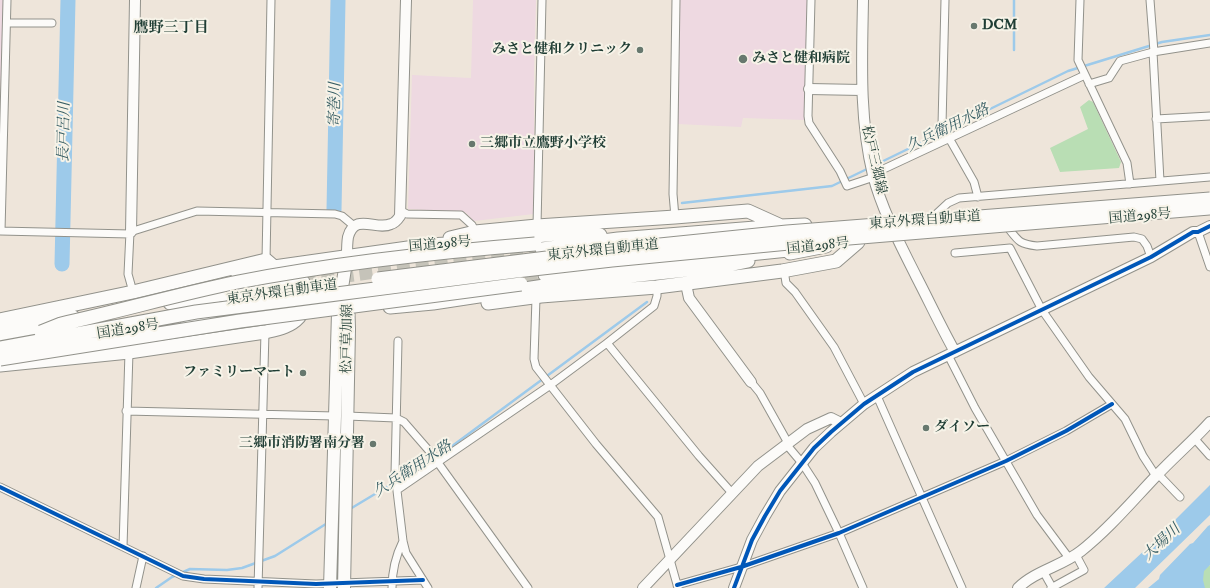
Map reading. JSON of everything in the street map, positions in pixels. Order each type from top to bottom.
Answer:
[{"type":"highway","name":"国道298号","points":[[539,246],[780,226],[1210,195]]},
{"type":"highway","name":"東京外環自動車道","points":[[0,340],[195,304],[514,261],[787,232],[1210,199]]},
{"type":"highway","name":"東京外環自動車道","points":[[0,348],[196,312],[523,270],[789,243],[1210,208]]},
{"type":"highway","points":[[429,245],[475,232],[537,226],[675,218],[748,211],[780,226]]},
{"type":"highway","name":"国道298号","points":[[545,275],[898,238],[1210,212]]},
{"type":"highway","name":"国道298号","points":[[183,301],[230,279],[270,263],[347,256],[429,245],[556,234],[600,235],[635,232],[704,232]]},
{"type":"highway","points":[[41,332],[61,324],[239,282],[320,268],[451,251],[539,246],[600,235]]},
{"type":"highway","points":[[457,299],[463,305],[468,306],[568,294],[656,288],[686,284],[836,261],[858,242]]},
{"type":"highway","points":[[187,320],[241,327],[299,317],[724,266],[826,246]]},
{"type":"highway","points":[[0,320],[270,263]]},
{"type":"highway","name":"国道298号","points":[[0,330],[43,321],[303,282]]},
{"type":"highway","points":[[0,359],[240,321],[521,284],[564,284]]},
{"type":"highway","name":"国道298号","points":[[0,355],[54,342],[187,320],[304,304]]},
{"type":"highway","points":[[0,365],[129,352],[265,332],[294,324],[299,317]]},
{"type":"main road","name":"松戸草加線","points":[[330,586],[341,416],[347,256]]},
{"type":"main road","name":"松戸草加線","points":[[341,416],[344,586]]},
{"type":"street","points":[[8,0],[1,231],[130,233],[197,211],[335,214],[342,216],[354,226]]},
{"type":"street","points":[[132,292],[128,274],[136,0]]},
{"type":"street","points":[[270,263],[267,213],[271,0]]},
{"type":"street","points":[[347,256],[348,239],[350,231],[354,226],[364,223],[383,226],[390,225],[400,216],[406,0]]},
{"type":"street","points":[[537,226],[542,0]]},
{"type":"street","points":[[675,218],[673,194],[676,0]]},
{"type":"street","points":[[811,0],[808,116],[810,123],[842,174],[847,186],[873,176],[1084,74]]},
{"type":"street","name":"松戸三郷線","points":[[863,0],[862,90],[864,118],[873,176],[889,219],[951,354]]},
{"type":"street","points":[[945,0],[943,127],[974,182],[978,197]]},
{"type":"street","points":[[1080,0],[1079,63],[1127,163],[1130,184]]},
{"type":"street","points":[[1150,0],[1154,40],[1153,52],[1160,181]]},
{"type":"street","points":[[7,22],[52,23]]},
{"type":"street","points":[[1089,84],[1109,78],[1120,61],[1153,52],[1210,43]]},
{"type":"street","points":[[809,89],[862,90]]},
{"type":"street","points":[[1156,118],[1210,116]]},
{"type":"street","points":[[934,216],[948,203],[955,200],[1210,177]]},
{"type":"street","points":[[401,211],[407,214],[461,215],[472,225],[475,232]]},
{"type":"street","points":[[734,588],[752,540],[780,491],[820,443],[864,404],[913,372],[1151,257],[1193,232],[1198,232],[1210,226]]},
{"type":"street","points":[[1009,229],[1018,241],[1024,244],[1037,246],[1134,238],[1142,239],[1148,246],[1151,257]]},
{"type":"street","points":[[1198,232],[1210,267]]},
{"type":"street","points":[[1014,255],[1018,241]]},
{"type":"street","points":[[955,253],[1010,248],[1042,310],[1089,377],[1125,419],[1143,456],[1157,475],[1180,497]]},
{"type":"street","points":[[784,270],[786,283],[795,292],[834,347],[864,404]]},
{"type":"street","points":[[686,284],[689,298],[760,393],[787,444],[815,483],[863,588]]},
{"type":"street","points":[[397,488],[549,386],[607,343],[654,306],[657,296],[656,288]]},
{"type":"street","points":[[536,298],[534,359],[536,367],[549,386],[658,517],[678,587],[741,568],[839,533],[1006,461],[1066,431],[1112,404]]},
{"type":"street","points":[[258,585],[265,332]]},
{"type":"street","points":[[398,341],[395,474],[403,541],[406,553],[428,588]]},
{"type":"street","points":[[607,343],[699,456],[732,493]]},
{"type":"street","points":[[123,547],[129,352]]},
{"type":"street","points":[[951,354],[975,408],[1037,515],[1084,570],[1051,587],[1043,571]]},
{"type":"street","points":[[877,396],[962,588]]},
{"type":"street","points":[[126,411],[396,418],[404,422],[431,453],[528,588]]},
{"type":"street","points":[[643,588],[758,466],[807,429],[831,418],[841,423]]},
{"type":"street","points":[[1018,588],[1043,571],[1072,557],[1093,541],[1210,422]]},
{"type":"street","points":[[1194,438],[1210,456]]},
{"type":"street","points":[[0,487],[183,576],[204,580],[258,585],[392,585],[423,580]]},
{"type":"street","points":[[392,585],[398,551],[403,541]]},
{"type":"street","points":[[136,588],[143,556]]},
{"type":"street","points":[[203,588],[204,580]]},
{"type":"shaded area","points":[[0,0],[4,0],[0,98]]},
{"type":"shaded area","name":"三郷市立鷹野小学校","points":[[473,0],[536,0],[534,71],[534,214],[474,221],[465,212],[408,209],[412,75],[471,78]]},
{"type":"shaded area","name":"みさと健和病院","points":[[680,0],[808,0],[805,120],[743,118],[741,127],[677,124]]},
{"type":"green space","points":[[1089,100],[1093,102],[1121,162],[1119,168],[1060,172],[1050,148],[1088,129],[1080,107]]},
{"type":"green space","points":[[1210,565],[1210,588],[1190,588],[1199,573]]},
{"type":"water","name":"大場川","points":[[1210,485],[1210,515],[1135,588],[1104,588],[1148,547]]},
{"type":"water","points":[[1210,525],[1210,565],[1204,571],[1203,580],[1205,588],[1148,588],[1159,579],[1160,575]]},
{"type":"waterway","name":"長戸呂川","points":[[62,264],[68,0]]},
{"type":"waterway","name":"寄巻川","points":[[334,210],[338,0]]},
{"type":"waterway","points":[[1014,0],[1014,50]]},
{"type":"waterway","name":"久兵衛用水路","points":[[873,166],[1068,71],[1162,42],[1210,35]]},
{"type":"waterway","name":"久兵衛用水路","points":[[682,203],[832,186],[869,168]]},
{"type":"waterway","name":"久兵衛用水路","points":[[350,509],[440,455],[647,302]]},
{"type":"waterway","name":"久兵衛用水路","points":[[156,588],[172,577],[190,569],[227,570],[242,568],[275,556],[329,522]]},
{"type":"tunnel","points":[[303,282],[542,249]]},
{"type":"tunnel","points":[[336,300],[545,275]]},
{"type":"cycle path","points":[[734,588],[752,540],[780,491],[814,448],[864,404],[913,372],[1151,257],[1193,232],[1198,232],[1210,226]]},
{"type":"cycle path","points":[[677,585],[741,567],[839,533],[1006,461],[1066,431],[1112,404]]},
{"type":"cycle path","points":[[0,487],[183,576],[204,579],[316,584],[423,580]]},
{"type":"place","name":"DCM","points":[[974,26]]},
{"type":"place","name":"みさと健和クリニック","points":[[640,50]]},
{"type":"place","name":"みさと健和病院","points":[[743,59]]},
{"type":"place","name":"三郷市立鷹野小学校","points":[[472,144]]},
{"type":"place","name":"ファミリーマート","points":[[303,373]]},
{"type":"place","name":"ダイソー","points":[[926,428]]},
{"type":"place","name":"三郷市消防署南分署","points":[[373,444]]},
{"type":"district","name":"鷹野三丁目","points":[[171,29]]}]
